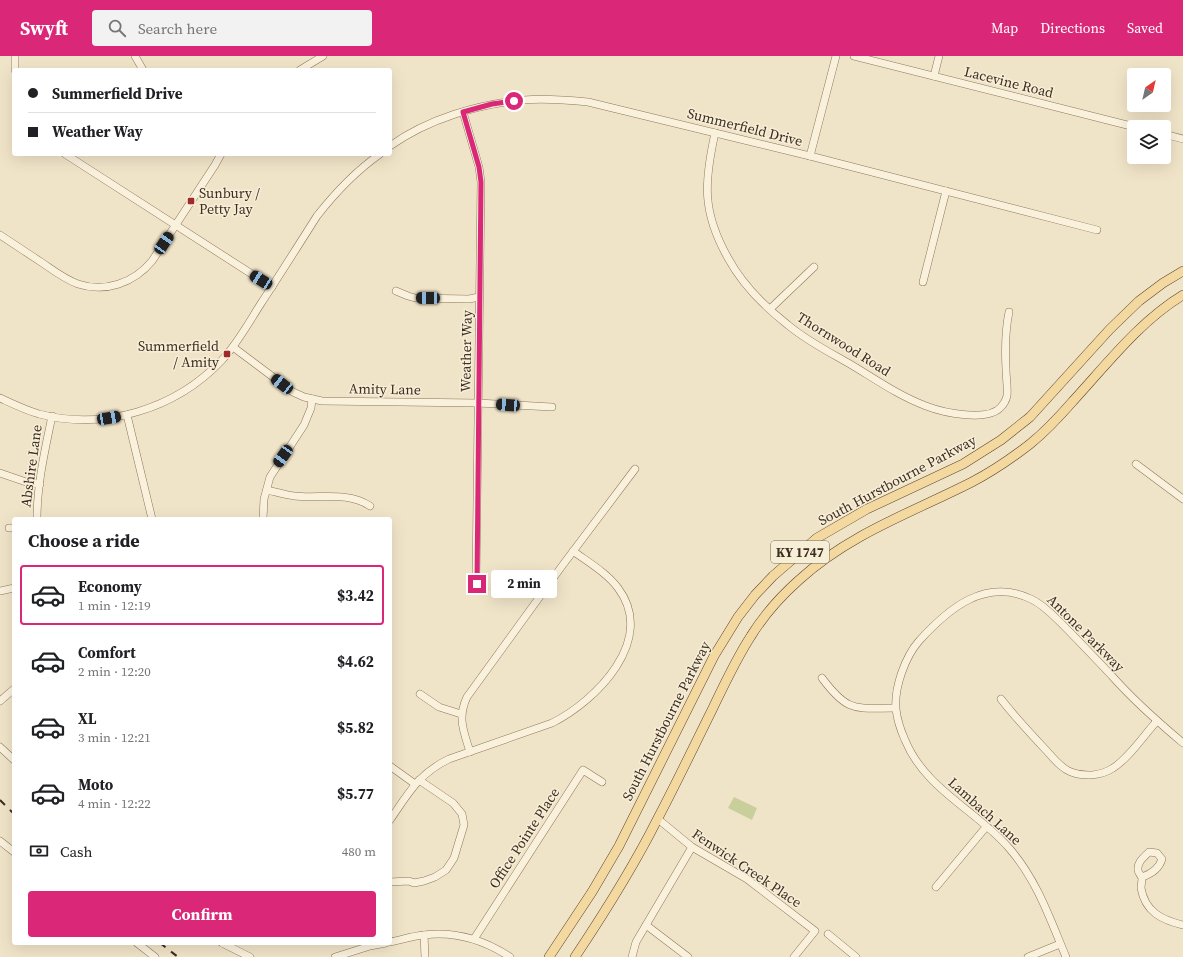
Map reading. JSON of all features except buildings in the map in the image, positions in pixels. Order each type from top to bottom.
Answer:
[{"type":"main road","name":"South Hurstbourne Parkway","points":[[549,957],[592,892],[619,846],[714,656],[738,617],[755,595],[773,576],[818,538],[867,509],[963,464],[1001,440],[1030,417],[1110,329],[1139,301],[1163,283],[1183,271]]},
{"type":"main road","name":"KY 1747","points":[[575,957],[605,910],[658,819],[735,663],[752,634],[781,597],[812,569],[857,538],[974,481],[1002,464],[1032,442],[1059,416],[1116,353],[1151,318],[1183,295]]},
{"type":"street","points":[[15,56],[15,68]]},
{"type":"street","points":[[135,56],[142,68]]},
{"type":"street","points":[[303,68],[322,56]]},
{"type":"street","points":[[810,156],[836,56]]},
{"type":"street","name":"Lacevine Road","points":[[854,56],[1127,125]]},
{"type":"street","points":[[934,76],[939,56]]},
{"type":"street","name":"Summerfield Drive","points":[[392,145],[423,128],[463,112],[492,104],[525,100],[558,99],[588,102],[810,156],[1097,230]]},
{"type":"street","name":"Weather Way","points":[[463,112],[479,167],[481,182],[476,581],[477,584],[484,589]]},
{"type":"street","name":"Thornwood Road","points":[[715,133],[708,163],[707,193],[709,212],[716,236],[728,259],[752,292],[789,326],[806,338],[905,397],[928,407],[970,415],[988,415],[1003,405],[1007,397],[1005,341],[1009,312]]},
{"type":"street","points":[[1171,136],[1183,139]]},
{"type":"street","points":[[68,156],[272,287]]},
{"type":"street","points":[[0,235],[64,277],[84,286],[110,286],[127,281],[142,272],[152,261],[220,156]]},
{"type":"street","points":[[0,398],[20,408],[52,416],[79,419],[127,415],[172,399],[192,386],[214,368],[233,347],[328,202],[368,162],[377,156]]},
{"type":"street","points":[[923,282],[946,191]]},
{"type":"street","points":[[770,309],[814,267]]},
{"type":"street","points":[[396,291],[415,298],[469,299],[479,297]]},
{"type":"street","name":"Amity Lane","points":[[233,347],[293,392],[322,401],[478,403],[552,407]]},
{"type":"street","points":[[263,517],[264,499],[270,477],[304,425],[312,399]]},
{"type":"street","points":[[127,415],[152,517]]},
{"type":"street","name":"Abshire Lane","points":[[37,517],[44,456],[52,416]]},
{"type":"street","points":[[1136,464],[1183,499]]},
{"type":"street","points":[[470,752],[462,728],[461,714],[467,697],[573,551],[635,469]]},
{"type":"street","points":[[0,473],[29,483],[40,484]]},
{"type":"street","points":[[267,490],[294,496],[346,498],[357,500],[370,506]]},
{"type":"street","points":[[392,817],[417,782],[438,764],[448,759],[560,719],[589,698],[608,678],[620,660],[628,641],[630,629],[628,607],[612,580],[573,551]]},
{"type":"street","points":[[0,591],[12,588]]},
{"type":"street","name":"Antone Parkway","points":[[896,708],[898,688],[905,665],[916,644],[934,624],[950,611],[971,598],[986,593],[1006,592],[1032,599],[1047,610],[1080,642],[1129,696],[1183,743]]},
{"type":"street","points":[[822,678],[833,693],[848,705],[858,708],[896,708]]},
{"type":"street","points":[[0,701],[12,691]]},
{"type":"street","points":[[420,694],[439,707],[461,714]]},
{"type":"street","points":[[1001,699],[1016,719],[1058,763],[1071,772],[1083,775],[1103,773],[1112,769],[1123,759],[1157,720]]},
{"type":"street","name":"Lambach Lane","points":[[896,708],[904,740],[920,766],[942,790],[1008,847],[1026,869],[1039,892],[1066,957]]},
{"type":"street","points":[[0,747],[12,758]]},
{"type":"street","points":[[392,767],[453,802],[462,814],[464,824],[454,858],[446,870],[435,877],[424,881],[414,883],[409,881],[392,882]]},
{"type":"street","name":"Office Pointe Place","points":[[474,939],[583,770],[602,782]]},
{"type":"street","name":"Fenwick Creek Place","points":[[658,819],[692,847],[747,879],[815,931],[794,957]]},
{"type":"street","points":[[936,887],[986,827]]},
{"type":"street","points":[[0,841],[12,850]]},
{"type":"street","points":[[632,957],[636,942],[692,847]]},
{"type":"street","points":[[1142,877],[1141,888],[1144,898],[1152,911],[1165,920],[1183,925]]},
{"type":"street","points":[[646,925],[688,957]]},
{"type":"street","points":[[392,942],[424,935],[451,934],[474,939],[487,944],[510,957]]},
{"type":"street","points":[[828,934],[856,957]]},
{"type":"street","points":[[424,935],[425,957]]},
{"type":"street","points":[[1028,957],[1060,944]]},
{"type":"street","points":[[140,945],[155,957]]},
{"type":"street","points":[[226,945],[250,957]]},
{"type":"street","points":[[335,957],[370,945]]},
{"type":"green space","points":[[734,797],[757,808],[752,820],[728,808]]},
{"type":"railway","points":[[0,800],[12,812]]},
{"type":"railway","points":[[163,945],[178,957]]},
{"type":"place","name":"Sunbury / Petty Jay","points":[[191,201]]},
{"type":"place","name":"Summerfield / Amity","points":[[227,354]]},
{"type":"route","points":[[477,584],[481,182],[479,167],[463,112],[492,104],[514,101]]}]
